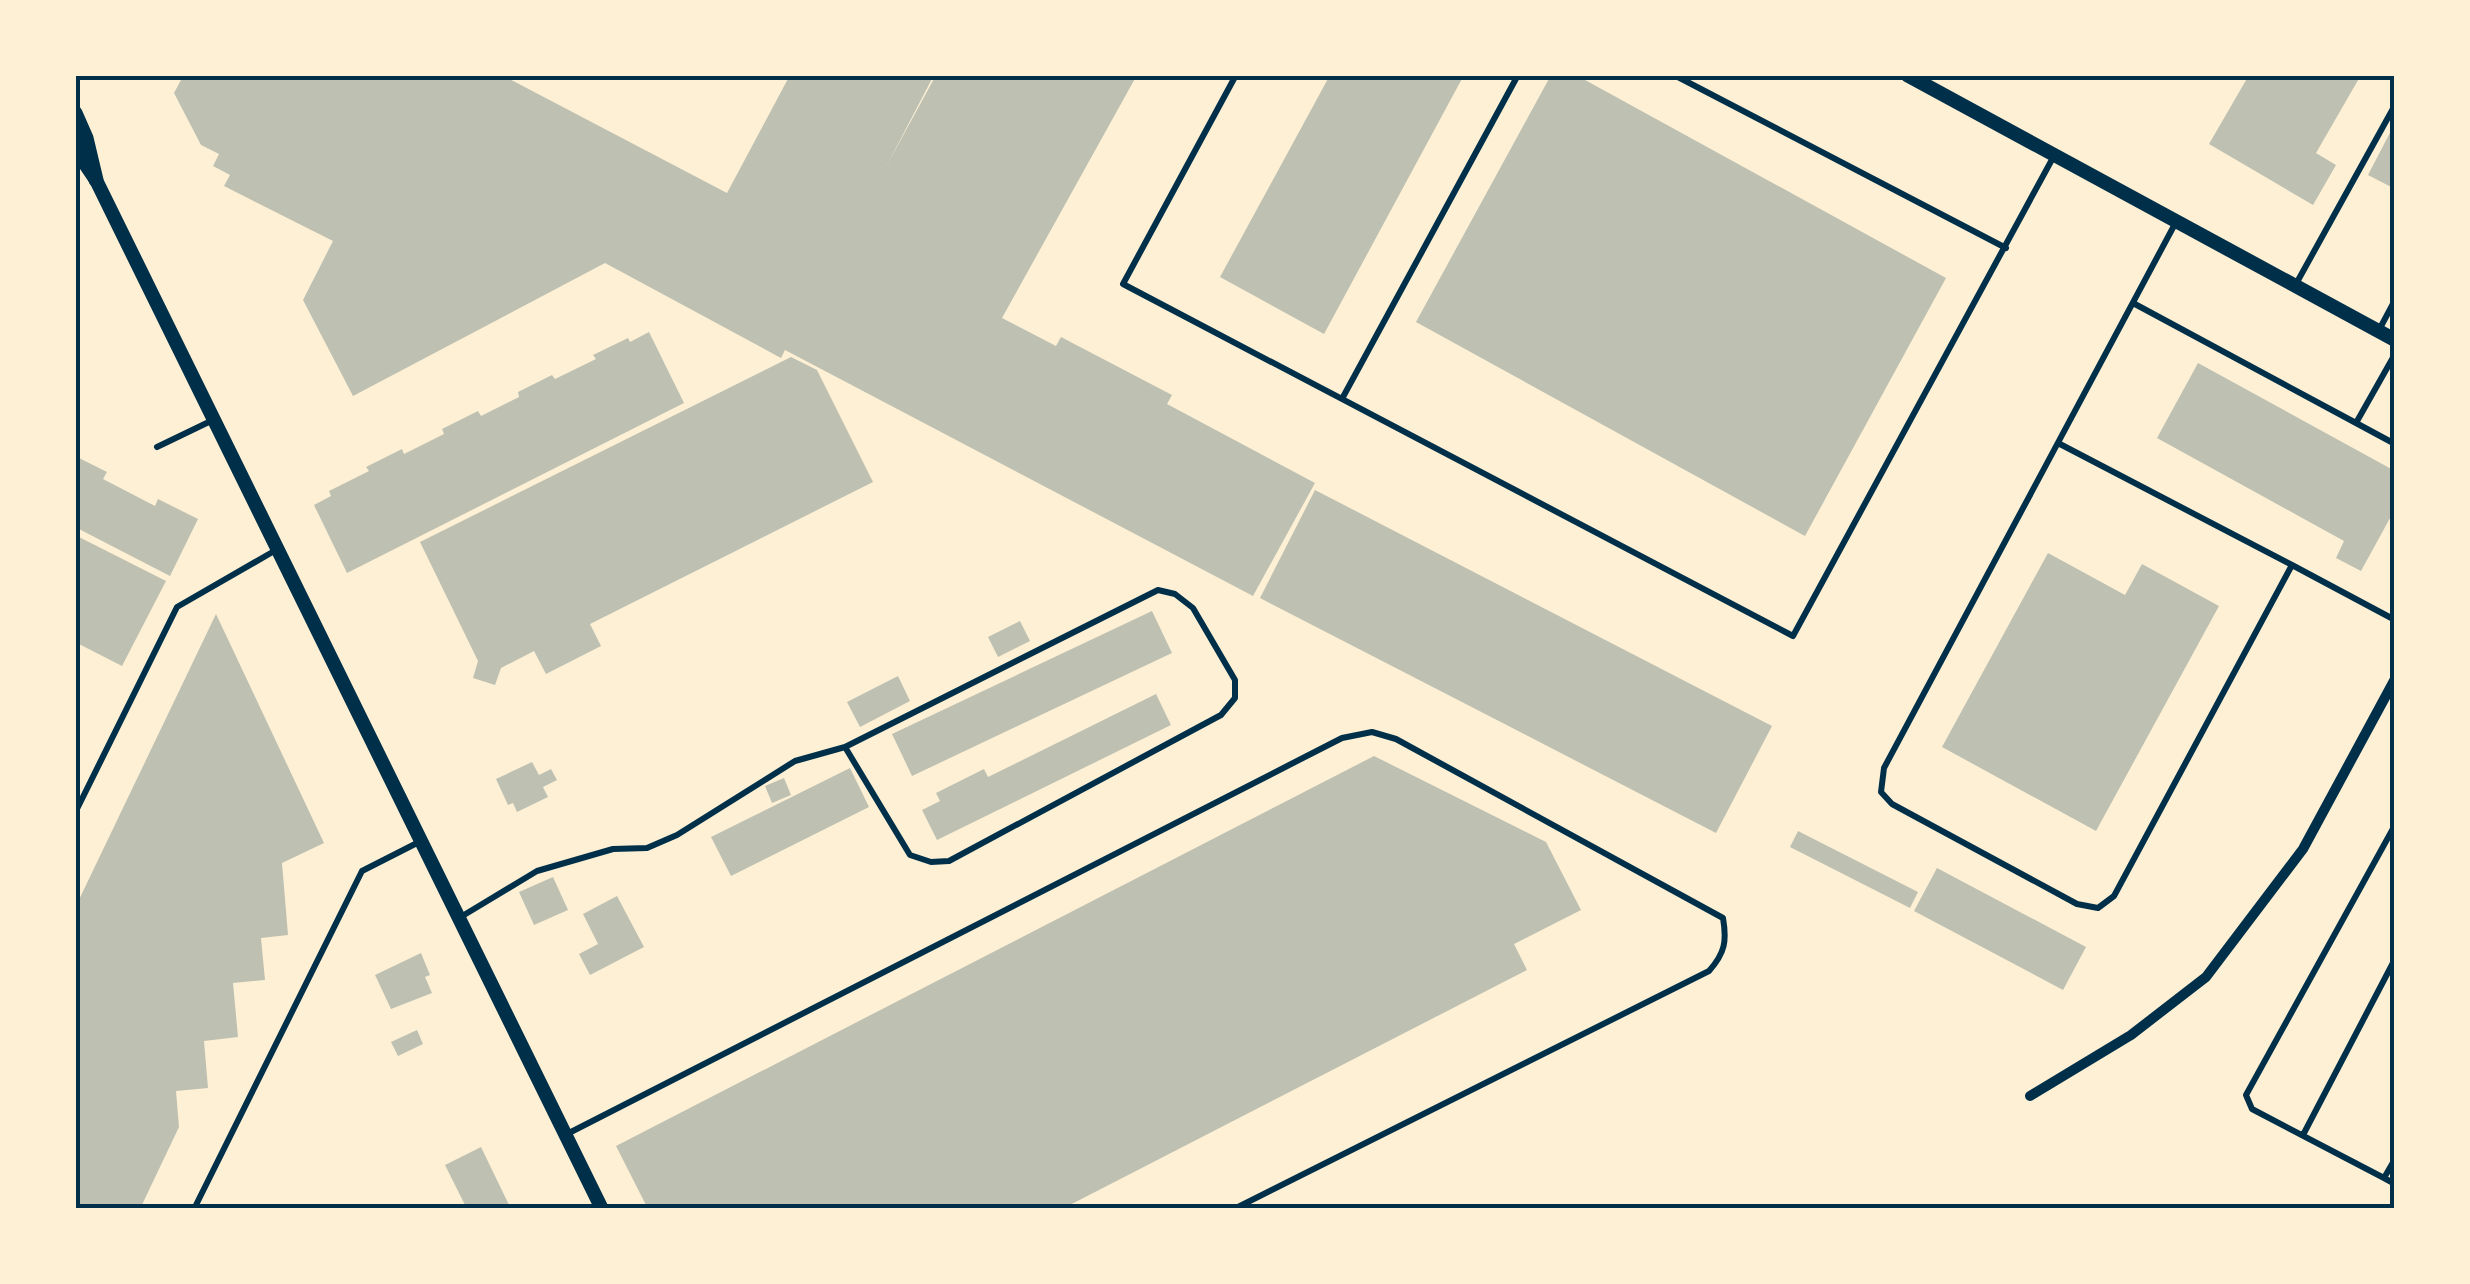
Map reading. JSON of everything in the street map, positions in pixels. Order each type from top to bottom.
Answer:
[{"type":"main road","points":[[75,113],[86,138],[96,180]]},
{"type":"street","points":[[1907,75],[2395,340]]},
{"type":"street","points":[[75,150],[96,180],[602,1209]]},
{"type":"street","points":[[2030,1096],[2131,1034],[2206,977],[2303,849],[2395,679]]},
{"type":"lane","points":[[1236,75],[1123,284],[1793,636],[2055,153]]},
{"type":"lane","points":[[1343,397],[1518,75]]},
{"type":"lane","points":[[1674,75],[2006,248]]},
{"type":"lane","points":[[2295,286],[2395,105]]},
{"type":"lane","points":[[2177,220],[1884,768],[1881,792],[1892,804],[2077,904],[2098,908],[2114,896],[2292,565]]},
{"type":"lane","points":[[2378,331],[2395,300]]},
{"type":"lane","points":[[2133,303],[2395,444]]},
{"type":"lane","points":[[2356,423],[2395,354]]},
{"type":"lane","points":[[157,447],[213,420]]},
{"type":"lane","points":[[2058,442],[2395,620]]},
{"type":"lane","points":[[75,813],[178,607],[277,550]]},
{"type":"lane","points":[[458,919],[536,871],[613,849],[647,848],[678,835],[795,761],[845,747],[1158,590],[1175,594],[1193,608],[1235,680],[1235,698],[1221,715],[950,861],[930,862],[910,855],[845,747]]},
{"type":"lane","points":[[565,1135],[1342,738],[1372,732],[1396,739],[1724,918],[1727,940],[1720,958],[1709,970],[1234,1209]]},
{"type":"lane","points":[[2395,825],[2246,1095],[2252,1109],[2395,1184]]},
{"type":"lane","points":[[194,1209],[362,871],[420,841]]},
{"type":"lane","points":[[2303,1136],[2395,959]]},
{"type":"lane","points":[[2384,1178],[2395,1159]]},
{"type":"building","points":[[171,75],[502,75],[727,193],[790,75],[934,75],[887,165],[936,75],[1137,75],[1002,318],[1056,346],[1061,337],[1172,395],[1167,404],[1315,483],[1253,596],[785,350],[781,358],[605,263],[353,396],[303,300],[333,241],[224,186],[230,175],[213,166],[219,154],[201,145],[174,93],[181,80]]},
{"type":"building","points":[[1330,75],[1464,75],[1324,334],[1220,277]]},
{"type":"building","points":[[1551,75],[1576,75],[1946,278],[1805,536],[1416,322]]},
{"type":"building","points":[[2249,75],[2361,75],[2316,153],[2336,165],[2313,205],[2209,144]]},
{"type":"building","points":[[2395,123],[2395,189],[2368,175]]},
{"type":"building","points":[[649,332],[684,403],[347,573],[314,505],[331,496],[329,491],[402,449],[404,454],[444,434],[442,429],[478,411],[481,416],[552,375],[555,379],[596,359],[593,355]]},
{"type":"building","points":[[791,357],[817,370],[873,482],[590,624],[601,646],[546,674],[534,651],[501,668],[495,685],[473,678],[478,661],[420,542]]},
{"type":"building","points":[[2198,363],[2395,471],[2395,509],[2361,571],[2336,558],[2344,541],[2157,438]]},
{"type":"building","points":[[75,456],[107,472],[103,479],[155,506],[158,499],[198,519],[170,576],[75,527]]},
{"type":"building","points":[[1315,490],[1772,726],[1716,833],[1260,598]]},
{"type":"building","points":[[75,535],[166,581],[122,666],[75,642]]},
{"type":"building","points":[[2048,553],[2125,595],[2142,564],[2219,606],[2096,831],[1942,747]]},
{"type":"building","points":[[1152,611],[1172,653],[912,776],[892,734]]},
{"type":"building","points":[[216,614],[324,843],[282,863],[288,935],[261,938],[265,980],[233,983],[238,1037],[204,1041],[208,1088],[176,1091],[179,1127],[140,1209],[75,1209],[75,908]]},
{"type":"building","points":[[1020,621],[1030,641],[998,657],[988,637]]},
{"type":"building","points":[[898,676],[910,701],[860,727],[847,702]]},
{"type":"building","points":[[1156,694],[1171,725],[937,840],[922,810],[940,801],[936,793],[984,769],[988,777]]},
{"type":"building","points":[[1374,756],[1546,842],[1581,910],[1514,944],[1527,970],[1062,1209],[648,1209],[616,1146]]},
{"type":"building","points":[[532,762],[539,775],[551,769],[557,780],[543,787],[548,797],[517,812],[513,803],[508,805],[496,779]]},
{"type":"building","points":[[850,768],[869,807],[731,876],[711,837]]},
{"type":"building","points":[[784,778],[791,795],[772,803],[765,786]]},
{"type":"building","points":[[1798,831],[1918,892],[1910,908],[1790,847]]},
{"type":"building","points":[[1937,868],[2086,947],[2063,990],[1914,911]]},
{"type":"building","points":[[553,877],[568,910],[534,925],[519,892]]},
{"type":"building","points":[[617,896],[644,947],[590,975],[579,954],[598,944],[583,914]]},
{"type":"building","points":[[421,953],[432,993],[391,1009],[375,975]]},
{"type":"building","points":[[417,1030],[423,1044],[398,1056],[391,1042]]},
{"type":"building","points":[[481,1147],[510,1207],[507,1209],[467,1209],[445,1165]]}]
